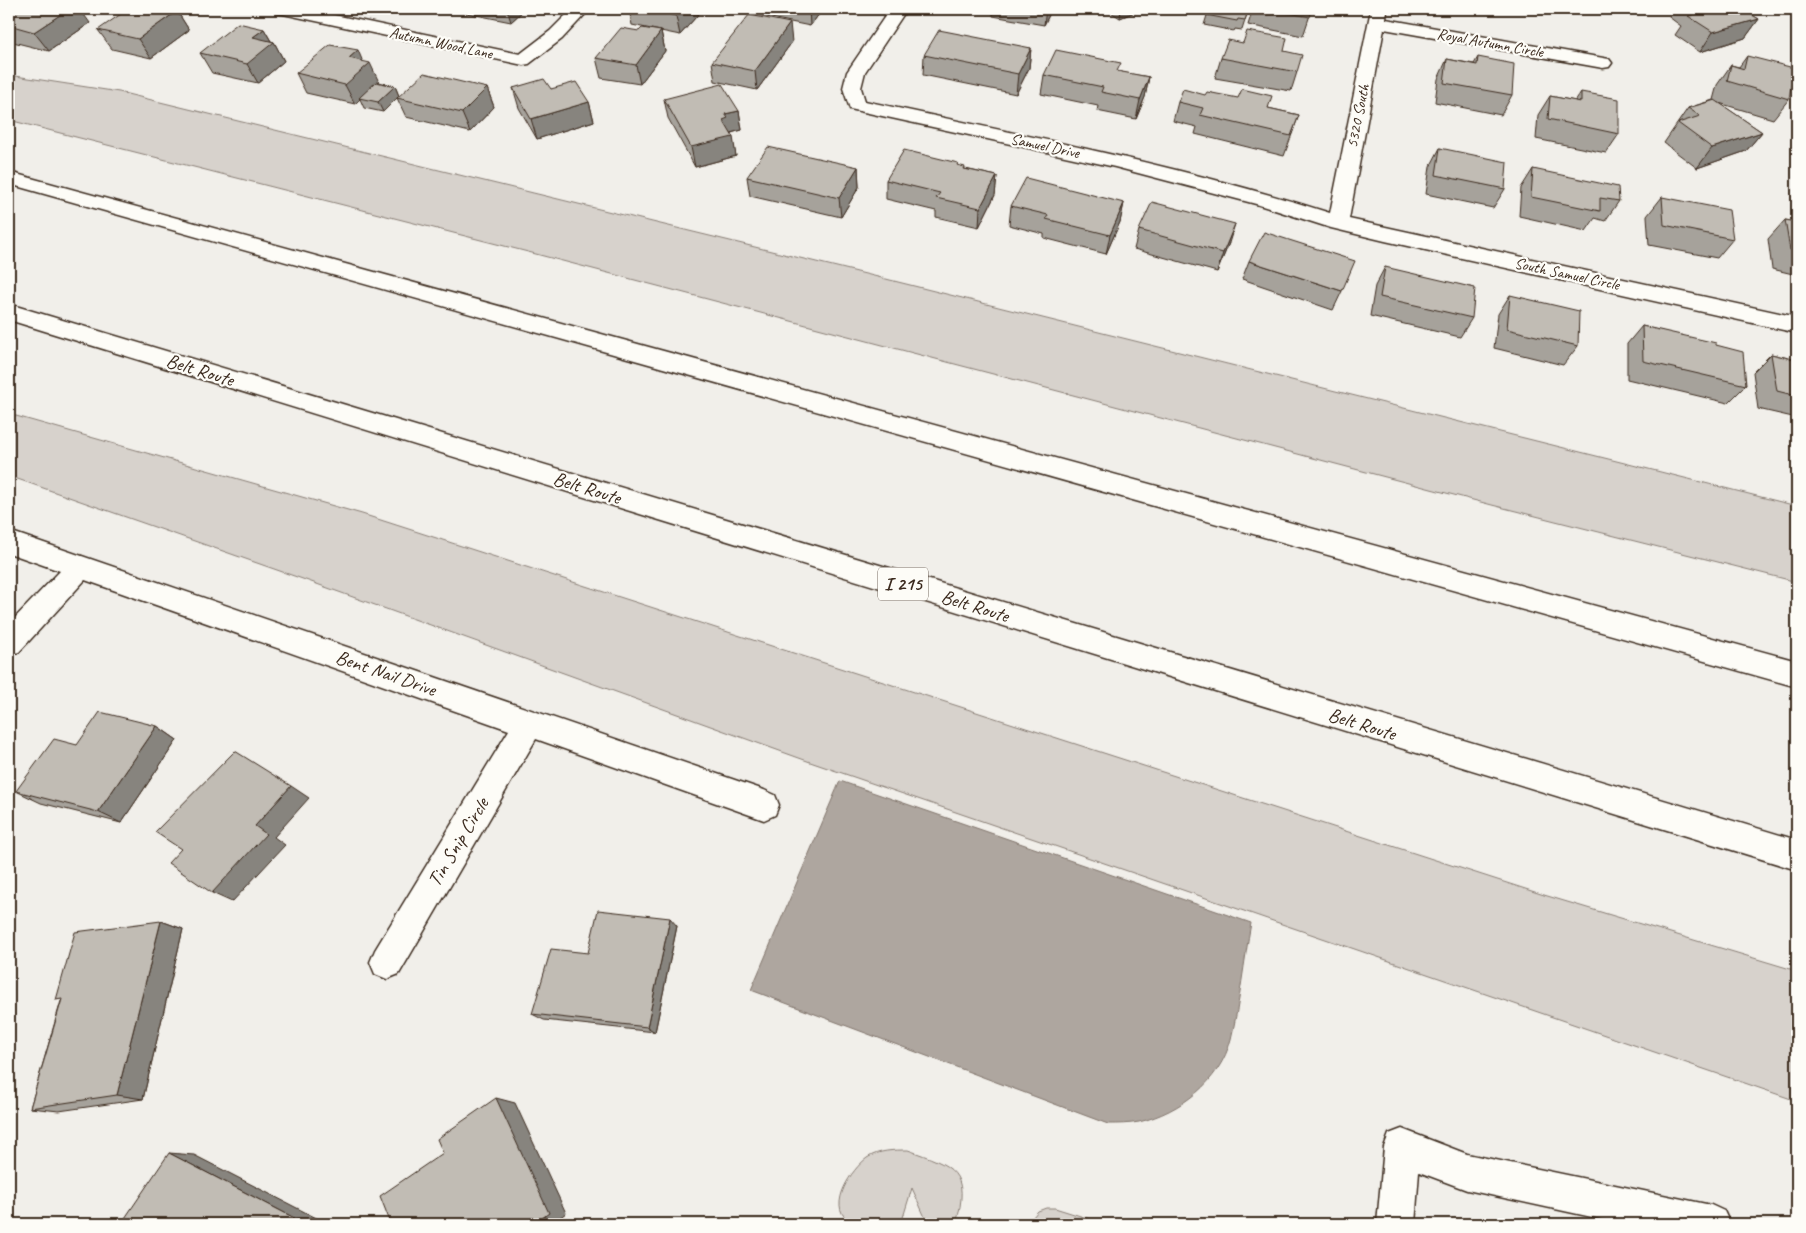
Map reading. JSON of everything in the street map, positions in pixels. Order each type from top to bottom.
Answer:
[{"type":"main road","name":"Autumn Wood Lane","points":[[283,9],[523,60],[556,35],[581,9]]},
{"type":"main road","name":"Samuel Drive","points":[[898,9],[856,72],[852,88],[857,105],[1116,161],[1263,199],[1338,222]]},
{"type":"main road","name":"5320 South","points":[[1338,222],[1378,15]]},
{"type":"main road","name":"Royal Autumn Circle","points":[[1378,15],[1603,63]]},
{"type":"main road","points":[[9,178],[1797,674]]},
{"type":"main road","name":"South Samuel Circle","points":[[1338,222],[1797,325]]},
{"type":"main road","name":"Belt Route","points":[[9,312],[1797,856]]},
{"type":"main road","name":"Bent Nail Drive","points":[[9,542],[764,805]]},
{"type":"main road","points":[[9,643],[80,567]]},
{"type":"main road","name":"Tin Snip Circle","points":[[387,962],[529,723]]},
{"type":"main road","points":[[1396,1224],[1402,1147],[1467,1172],[1711,1224]]},
{"type":"shaded area","points":[[9,75],[119,92],[886,279],[1797,506],[1797,582],[1492,505],[532,253],[9,120]]},
{"type":"shaded area","points":[[9,414],[362,514],[1544,895],[1797,971],[1797,1101],[813,763],[314,583],[9,476]]},
{"type":"shaded area","points":[[840,781],[1251,923],[1231,1039],[1226,1055],[1208,1082],[1183,1103],[1169,1111],[1135,1123],[1108,1124],[751,990]]},
{"type":"shaded area","points":[[892,1150],[908,1150],[947,1166],[954,1173],[959,1182],[961,1192],[956,1224],[928,1224],[912,1188],[901,1224],[867,1225],[853,1223],[848,1220],[842,1213],[840,1206],[841,1197],[849,1178],[861,1163],[877,1153]]},
{"type":"shaded area","points":[[1046,1208],[1055,1208],[1106,1224],[1027,1224],[1038,1211]]},
{"type":"building","points":[[9,9],[69,9],[34,32],[9,25]]},
{"type":"building","points":[[128,9],[169,9],[177,11],[138,39],[98,30]]},
{"type":"building","points":[[644,9],[682,9],[676,16]]},
{"type":"building","points":[[1209,9],[1244,9],[1248,11],[1245,20],[1238,19],[1237,21],[1206,15]]},
{"type":"building","points":[[1267,9],[1312,9],[1310,17]]},
{"type":"building","points":[[1698,9],[1742,9],[1759,19],[1713,32],[1688,16],[1703,12]]},
{"type":"building","points":[[749,15],[790,23],[755,71],[712,62]]},
{"type":"building","points":[[238,23],[264,29],[253,37],[274,42],[247,64],[200,53]]},
{"type":"building","points":[[621,28],[639,31],[642,28],[661,31],[636,65],[596,58]]},
{"type":"building","points":[[939,30],[1031,48],[1018,74],[924,55]]},
{"type":"building","points":[[1247,31],[1287,38],[1284,51],[1302,55],[1297,72],[1221,58],[1228,40],[1243,43]]},
{"type":"building","points":[[330,45],[358,50],[349,58],[370,63],[345,85],[296,73]]},
{"type":"building","points":[[1056,50],[1121,63],[1117,71],[1149,77],[1140,100],[1101,92],[1103,87],[1044,75]]},
{"type":"building","points":[[1747,56],[1794,68],[1789,99],[1727,81],[1731,65],[1744,69]]},
{"type":"building","points":[[1478,57],[1514,64],[1512,95],[1444,83],[1447,59],[1477,65]]},
{"type":"building","points":[[424,73],[487,88],[462,113],[397,98]]},
{"type":"building","points":[[544,79],[551,89],[576,82],[589,102],[531,119],[513,88]]},
{"type":"building","points":[[376,82],[395,86],[378,102],[359,98]]},
{"type":"building","points":[[722,84],[739,111],[725,114],[728,118],[723,120],[733,137],[691,147],[664,99]]},
{"type":"building","points":[[1183,89],[1205,95],[1207,92],[1238,98],[1242,89],[1272,96],[1268,108],[1299,115],[1291,136],[1200,115],[1203,108],[1178,102]]},
{"type":"building","points":[[1581,92],[1619,99],[1619,134],[1548,119],[1550,96],[1581,102]]},
{"type":"building","points":[[1715,100],[1762,132],[1712,148],[1678,123],[1700,116],[1688,108]]},
{"type":"building","points":[[768,147],[858,167],[839,198],[747,177]]},
{"type":"building","points":[[1440,148],[1507,162],[1505,189],[1436,175]]},
{"type":"building","points":[[904,150],[958,163],[957,165],[965,167],[964,169],[997,176],[980,208],[936,198],[940,193],[886,180]]},
{"type":"building","points":[[1533,169],[1618,187],[1619,201],[1600,198],[1600,211],[1531,197]]},
{"type":"building","points":[[1026,178],[1124,203],[1110,235],[1046,219],[1048,215],[1011,206]]},
{"type":"building","points":[[1662,197],[1729,210],[1733,239],[1664,225]]},
{"type":"building","points":[[1152,202],[1235,224],[1223,253],[1139,230]]},
{"type":"building","points":[[1785,220],[1797,222],[1797,252],[1790,250]]},
{"type":"building","points":[[1264,232],[1355,261],[1342,291],[1249,261]]},
{"type":"building","points":[[1385,267],[1475,288],[1472,318],[1380,297]]},
{"type":"building","points":[[1510,295],[1579,311],[1578,346],[1507,329]]},
{"type":"building","points":[[1642,326],[1716,343],[1716,345],[1743,352],[1746,385],[1643,361]]},
{"type":"building","points":[[1771,354],[1797,360],[1797,396],[1777,391]]},
{"type":"building","points":[[100,712],[157,726],[98,812],[16,791],[54,739],[77,745]]},
{"type":"building","points":[[235,751],[291,786],[255,826],[266,834],[212,893],[168,863],[181,849],[155,832]]},
{"type":"building","points":[[598,910],[670,918],[647,1027],[532,1014],[551,949],[588,953]]},
{"type":"building","points":[[161,921],[117,1095],[30,1108],[62,999],[56,1000],[75,932]]},
{"type":"building","points":[[496,1098],[549,1213],[534,1224],[391,1224],[380,1196],[443,1153],[437,1139]]},
{"type":"building","points":[[169,1153],[306,1224],[121,1224]]}]
